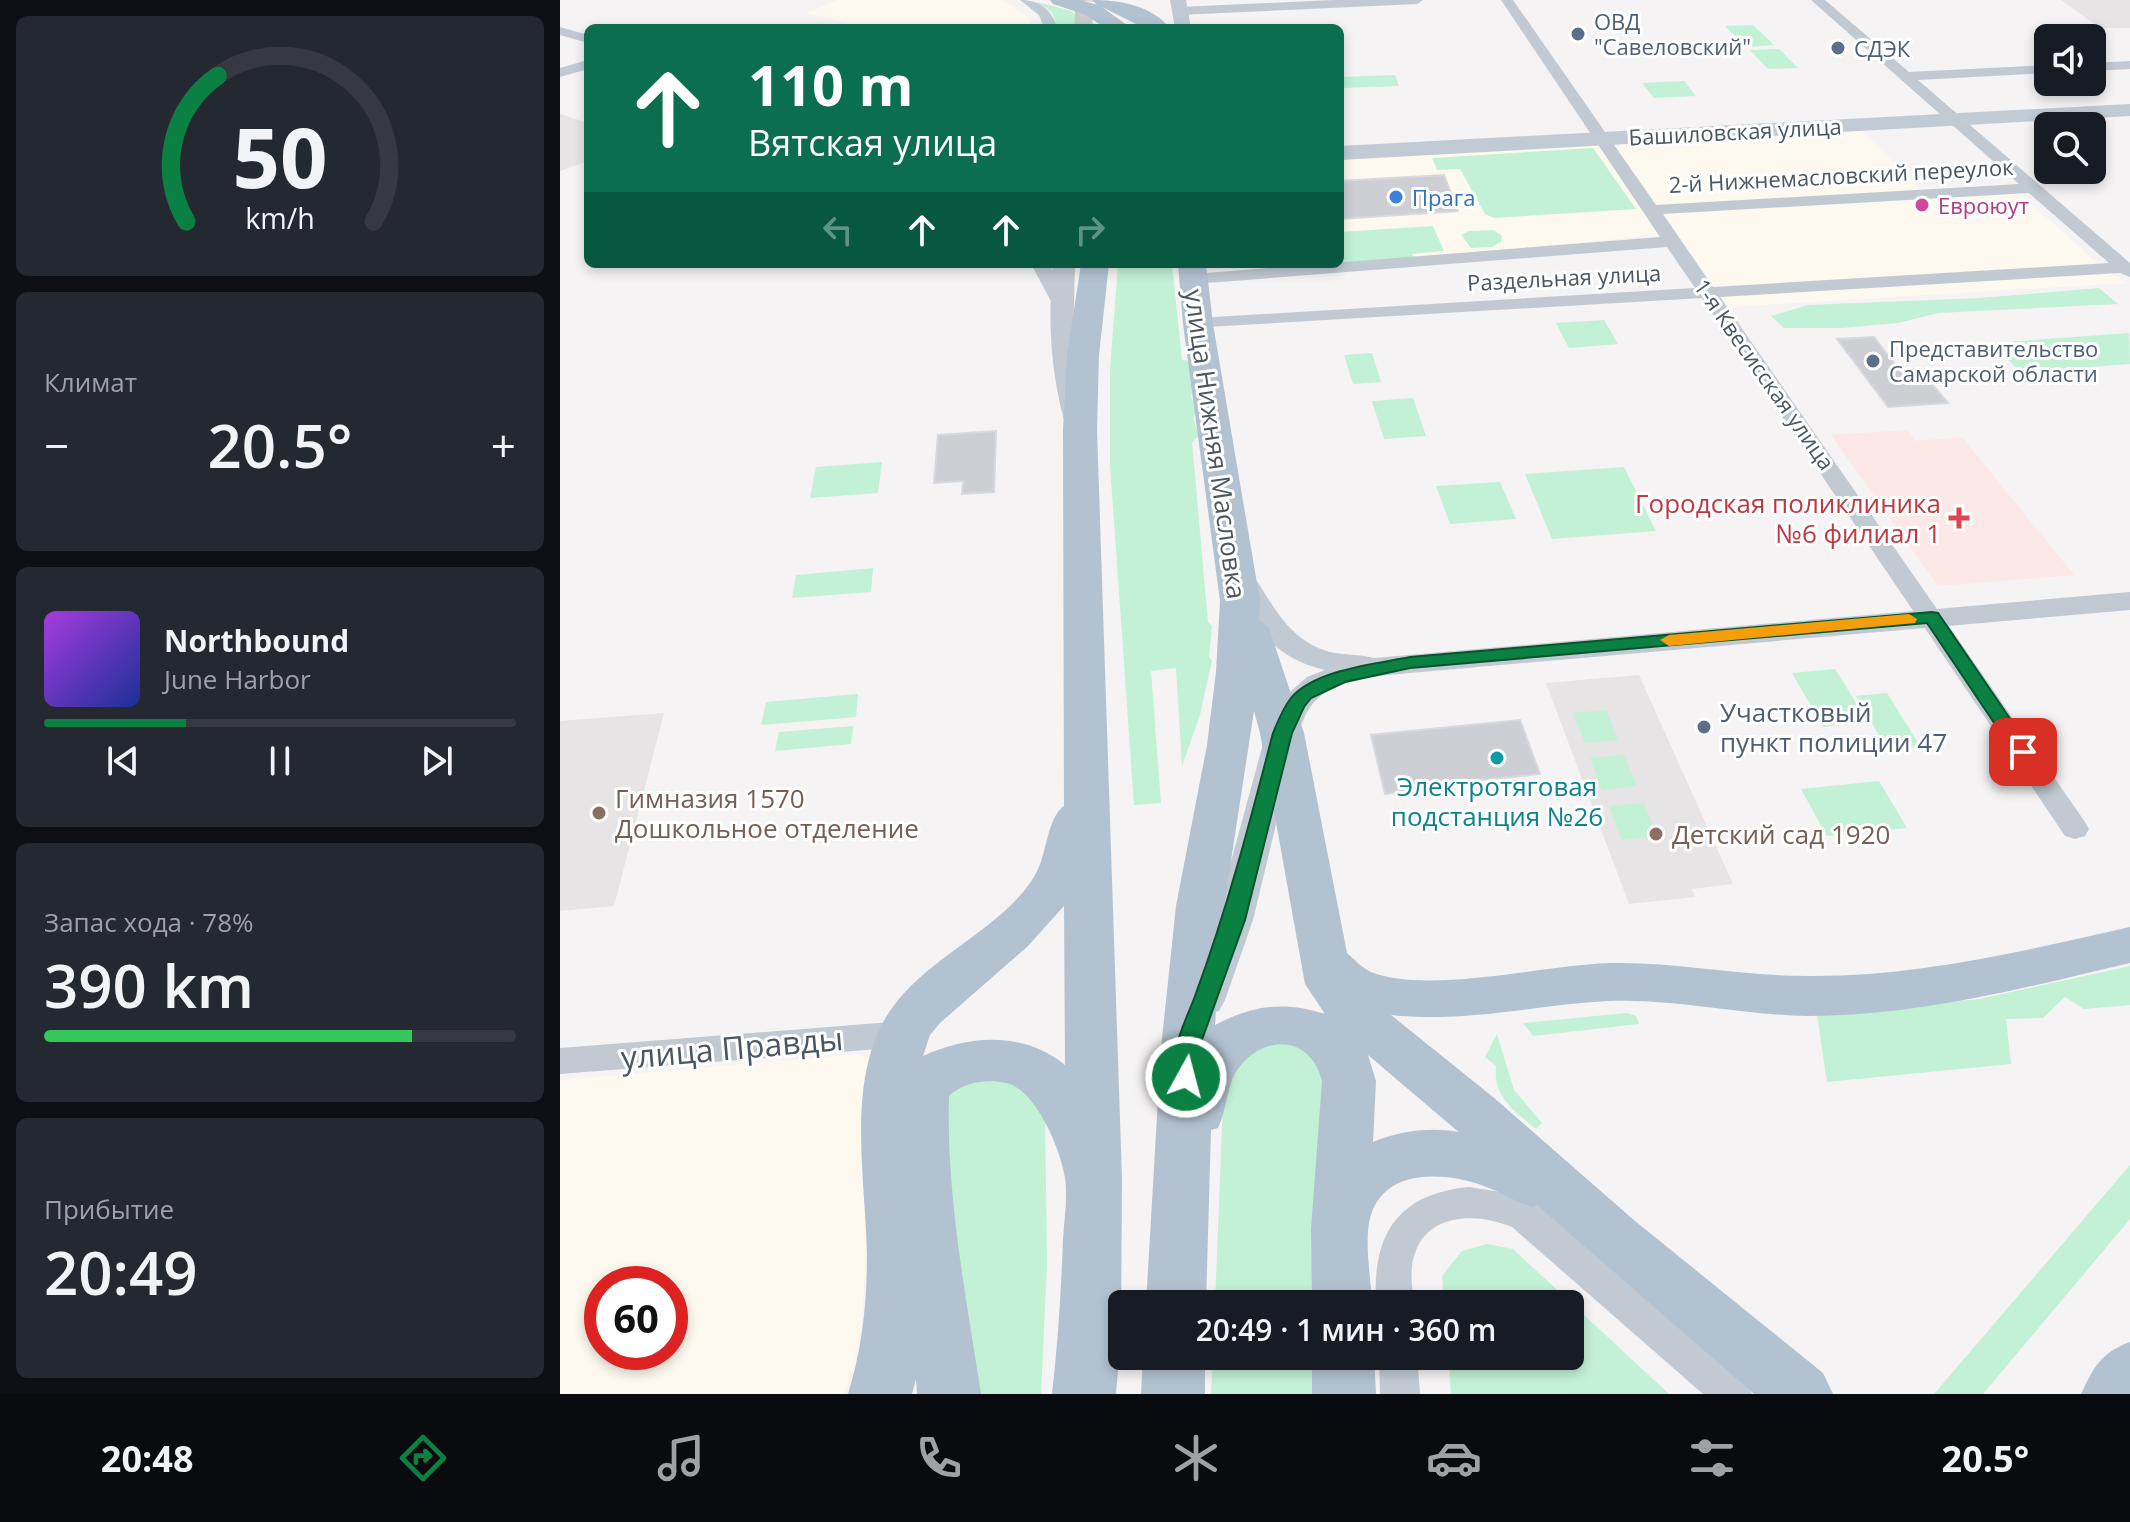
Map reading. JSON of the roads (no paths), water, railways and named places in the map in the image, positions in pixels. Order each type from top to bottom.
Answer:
[{"type":"main road","points":[[1060,0],[1093,11],[1114,24]]},
{"type":"main road","points":[[1102,0],[1152,24]]},
{"type":"main road","name":"Башиловская улица","points":[[1344,153],[2130,110]]},
{"type":"main road","points":[[1084,1394],[1094,1199],[1080,430],[1083,355],[1094,268]]},
{"type":"main road","name":"улица Нижняя Масловка","points":[[1181,1195],[1187,1048],[1200,906],[1229,745],[1237,672],[1238,585],[1198,324],[1193,272]]},
{"type":"main road","points":[[1238,585],[1282,733],[1330,984],[1354,1014],[1474,1113],[1614,1239],[1801,1394]]},
{"type":"main road","points":[[880,1394],[892,1350],[895,1319],[895,1230],[889,1098],[904,1034],[918,1012],[1024,924],[1046,900],[1076,827],[1087,749]]},
{"type":"main road","points":[[1322,951],[1337,977],[1358,989],[1396,997],[1469,997],[1611,982],[1809,996],[1952,983],[2130,945]]},
{"type":"main road","points":[[1177,1290],[1181,1195],[1207,1077],[1214,1059],[1232,1040],[1251,1029],[1276,1024],[1299,1026],[1325,1036],[1338,1048],[1348,1064],[1340,1229],[1342,1290]]},
{"type":"main road","points":[[949,1394],[932,1265],[920,1136],[922,1096],[929,1081],[952,1066],[969,1062],[1014,1061],[1029,1066],[1052,1086],[1070,1114],[1090,1162],[1094,1199]]},
{"type":"main road","points":[[1340,1229],[1353,1192],[1373,1170],[1398,1158],[1442,1151],[1480,1158],[1525,1178],[1614,1239]]},
{"type":"main road","points":[[895,1230],[920,1365],[921,1394]]},
{"type":"main road","points":[[1173,1394],[1174,1370]]},
{"type":"main road","points":[[1343,1370],[1344,1394]]},
{"type":"main road","points":[[2113,1394],[2130,1371]]},
{"type":"street","points":[[1026,0],[1045,13],[1049,24]]},
{"type":"street","points":[[1180,13],[1417,0]]},
{"type":"street","name":"1-я Квесисская улица","points":[[1507,0],[2075,829]]},
{"type":"street","points":[[1817,0],[2127,269]]},
{"type":"street","points":[[560,31],[584,38]]},
{"type":"street","points":[[560,73],[584,65]]},
{"type":"street","points":[[2106,66],[2130,65]]},
{"type":"street","points":[[1904,77],[2034,70]]},
{"type":"street","name":"2-й Нижнемасловский переулок","points":[[1653,210],[2031,188]]},
{"type":"street","points":[[1193,272],[1289,274],[1483,254],[1673,241]]},
{"type":"street","points":[[1042,268],[1059,299]]},
{"type":"street","points":[[1063,268],[1059,299],[1061,355],[1080,430]]},
{"type":"street","name":"Раздельная улица","points":[[1198,324],[2127,269]]},
{"type":"street","points":[[1238,585],[1264,621],[1295,649],[1332,662],[1382,666]]},
{"type":"street","points":[[1187,1048],[1234,920],[1282,733],[1295,704],[1304,694],[1339,677],[1382,666],[2130,601]]},
{"type":"street","name":"улица Правды","points":[[560,1061],[904,1034]]},
{"type":"street","points":[[1395,1290],[1396,1254],[1405,1235],[1419,1219],[1437,1208],[1459,1202],[1482,1201],[1504,1206],[1525,1216],[1732,1394]]},
{"type":"street","points":[[1399,1370],[1400,1394]]},
{"type":"tunnel","points":[[1083,24],[1085,0]]},
{"type":"place","name":"ОВД \"Савеловский\"","points":[[1578,34]]},
{"type":"place","name":"СДЭК","points":[[1838,48]]},
{"type":"place","name":"Прага","points":[[1396,197]]},
{"type":"place","name":"Евроюут","points":[[1922,205]]},
{"type":"place","name":"Представительство Самарской области","points":[[1873,361]]},
{"type":"place","name":"Городская поликлиника №6 филиал 1","points":[[1959,518]]},
{"type":"place","name":"Участковый пункт полиции 47","points":[[1704,727]]},
{"type":"place","name":"Электротяговая подстанция №26","points":[[1497,758]]},
{"type":"place","name":"Гимназия 1570 Дошкольное отделение","points":[[599,813]]},
{"type":"place","name":"Детский сад 1920","points":[[1656,834]]}]
